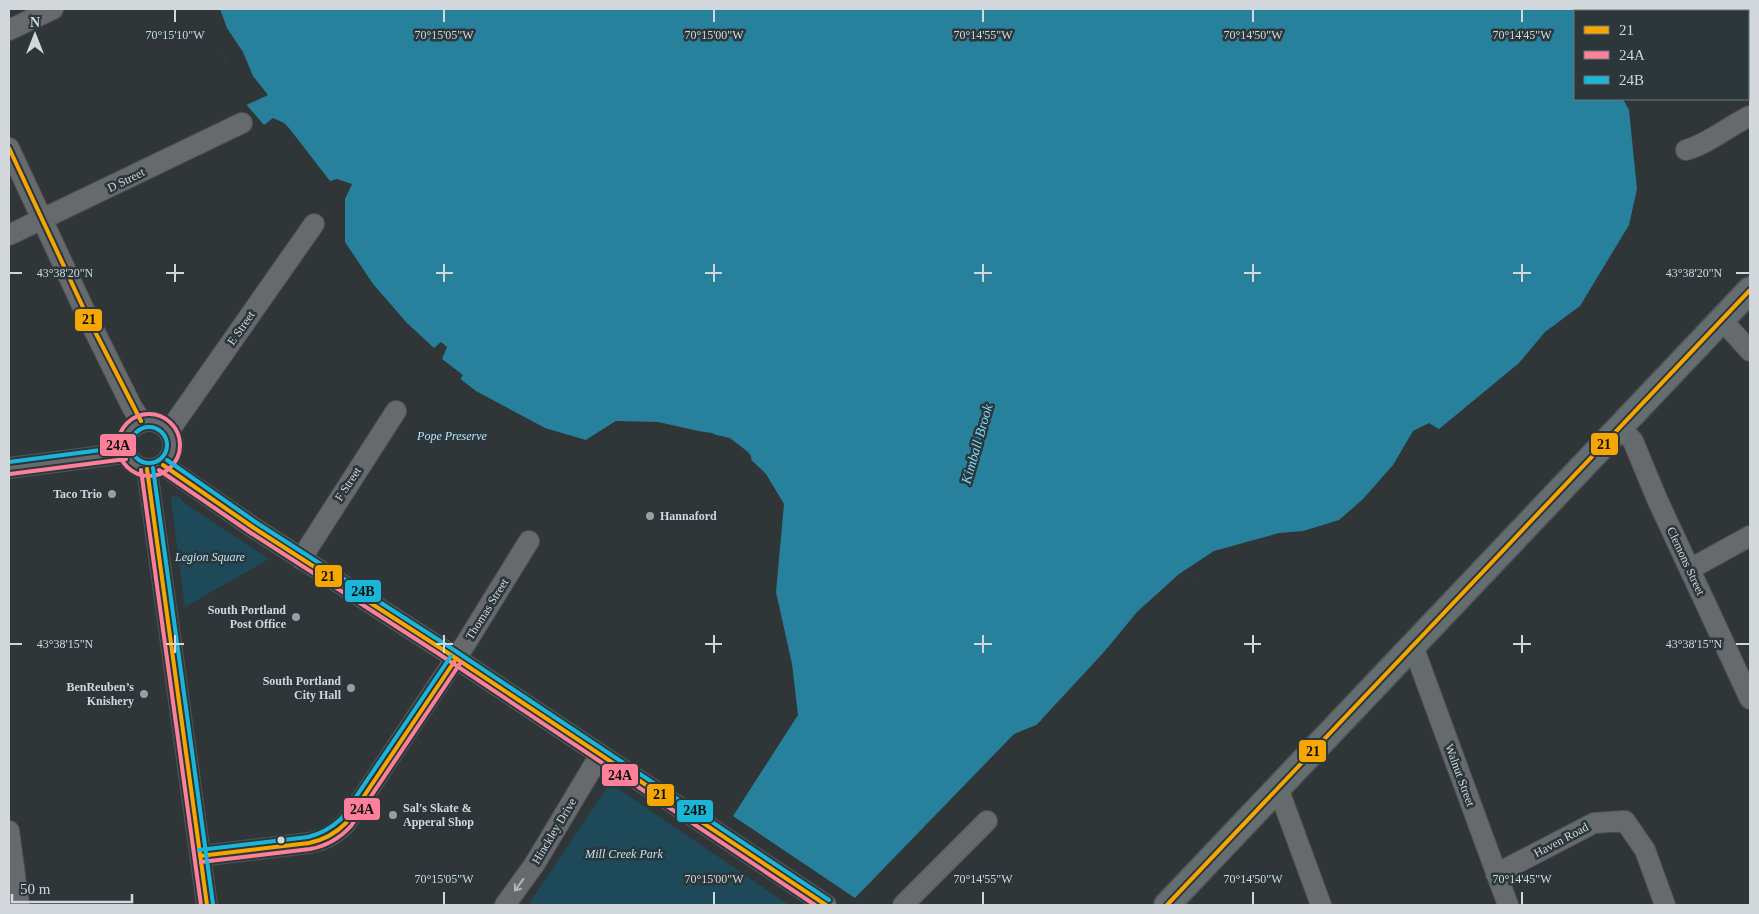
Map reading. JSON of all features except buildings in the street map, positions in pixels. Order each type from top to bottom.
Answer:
[{"type":"main road","points":[[1167,905],[1750,290]]},
{"type":"street","points":[[9,30],[53,9]]},
{"type":"street","points":[[1686,150],[1700,146],[1725,128],[1750,116]]},
{"type":"street","name":"D Street","points":[[9,235],[242,124]]},
{"type":"street","points":[[9,148],[118,381],[141,421]]},
{"type":"street","name":"E Street","points":[[169,432],[314,224]]},
{"type":"street","points":[[1722,320],[1750,351]]},
{"type":"street","name":"F Street","points":[[301,559],[396,411]]},
{"type":"street","points":[[155,467],[172,453],[173,446],[169,432],[157,422],[141,421],[128,431],[124,446],[125,453],[134,465],[155,467],[301,559],[456,658],[826,905]]},
{"type":"street","name":"Clemons Street","points":[[1620,427],[1633,440],[1750,699]]},
{"type":"street","points":[[9,468],[125,453]]},
{"type":"street","points":[[155,467],[207,905]]},
{"type":"street","points":[[1690,568],[1750,536]]},
{"type":"street","name":"Thomas Street","points":[[200,856],[323,841],[335,834],[346,822],[456,658],[529,541]]},
{"type":"street","name":"Walnut Street","points":[[1412,646],[1508,905]]},
{"type":"street","name":"Hinckley Drive","points":[[505,905],[534,865],[600,755]]},
{"type":"street","points":[[1278,788],[1321,905]]},
{"type":"street","points":[[903,905],[988,821]]},
{"type":"street","name":"Haven Road","points":[[1496,874],[1594,823],[1625,821],[1646,850],[1665,905]]},
{"type":"street","points":[[9,831],[18,905]]},
{"type":"green space","name":"Legion Square","points":[[173,496],[180,497],[184,503],[269,559],[185,607],[171,500]]},
{"type":"green space","name":"Mill Creek Park","points":[[610,783],[789,905],[528,905]]},
{"type":"water","name":"Kimball Brook","points":[[204,9],[1578,9],[1580,10],[1574,10],[1574,100],[1624,100],[1629,110],[1637,189],[1629,225],[1580,306],[1545,332],[1519,363],[1410,453],[1343,523],[1220,560],[1036,725],[1014,734],[855,898],[733,816],[798,715],[792,664],[776,592],[784,504],[766,474],[742,451],[712,433],[616,421],[586,440],[545,428],[476,391],[437,361],[363,276],[343,240],[345,206],[280,122],[264,125],[244,102]]},
{"type":"pier","points":[[201,9],[220,9],[227,28],[243,52],[253,76],[268,95],[244,106],[242,104],[225,58]]},
{"type":"pier","points":[[273,118],[284,123],[289,128],[330,181],[337,179],[352,184],[345,199],[345,242],[373,284],[407,323],[434,348],[441,342],[447,347],[442,359],[463,375],[459,381],[435,363],[431,355],[385,309],[361,278],[340,241],[343,206],[282,126],[266,128],[264,125]]},
{"type":"pier","points":[[616,421],[658,422],[730,438],[748,452],[751,456],[752,465],[740,453],[711,435],[617,423],[591,439],[586,440]]},
{"type":"pier","points":[[1429,423],[1439,429],[1345,525],[1221,562],[1206,576],[1200,578],[1181,598],[1043,722],[1041,720],[1104,652],[1137,612],[1179,574],[1214,551],[1279,533],[1303,531],[1339,520],[1363,499],[1393,465],[1413,431]]},
{"type":"transit line","name":"21","points":[[9,148],[88,318],[141,421]]},
{"type":"transit line","name":"21","points":[[1167,905],[1750,290]]},
{"type":"transit line","name":"24A","points":[[149,414],[161,417],[171,423],[177,433],[180,445],[177,457],[171,467],[161,473],[149,476],[137,473],[127,467],[121,457],[118,445],[121,433],[127,423],[137,417],[149,414]]},
{"type":"transit line","name":"24B","points":[[149,427],[156,428],[162,432],[166,438],[167,445],[166,452],[162,458],[156,462],[149,463],[142,462],[136,458],[132,452],[131,445],[132,438],[136,432],[142,428],[149,427]]},
{"type":"transit line","name":"24B","points":[[9,462],[124,447]]},
{"type":"transit line","name":"24A","points":[[10,474],[126,459]]},
{"type":"transit line","name":"24B","points":[[167,460],[257,523],[445,644],[829,900]]},
{"type":"transit line","name":"21","points":[[163,465],[254,528],[442,649],[826,905]]},
{"type":"transit line","name":"24B","points":[[153,468],[213,904]]},
{"type":"transit line","name":"21","points":[[147,469],[207,905]]},
{"type":"transit line","name":"24A","points":[[141,470],[201,905]]},
{"type":"transit line","name":"24A","points":[[159,470],[251,533],[439,654],[815,905]]},
{"type":"transit line","name":"24B","points":[[199,850],[308,837],[322,832],[341,819],[451,656]]},
{"type":"transit line","name":"21","points":[[200,856],[309,843],[329,836],[338,830],[346,823],[456,659]]},
{"type":"transit line","name":"24A","points":[[201,862],[310,849],[327,844],[342,835],[351,826],[461,662]]},
{"type":"place","name":"Taco Trio","points":[[112,494]]},
{"type":"place","name":"Hannaford","points":[[650,516]]},
{"type":"place","name":"South Portland Post Office","points":[[296,617]]},
{"type":"place","name":"South Portland City Hall","points":[[351,688]]},
{"type":"place","name":"BenReuben’s Knishery","points":[[144,694]]},
{"type":"place","name":"Sal's Skate & Apperal Shop","points":[[393,815]]},
{"type":"park label","name":"Pope Preserve","points":[[452,436]]}]
